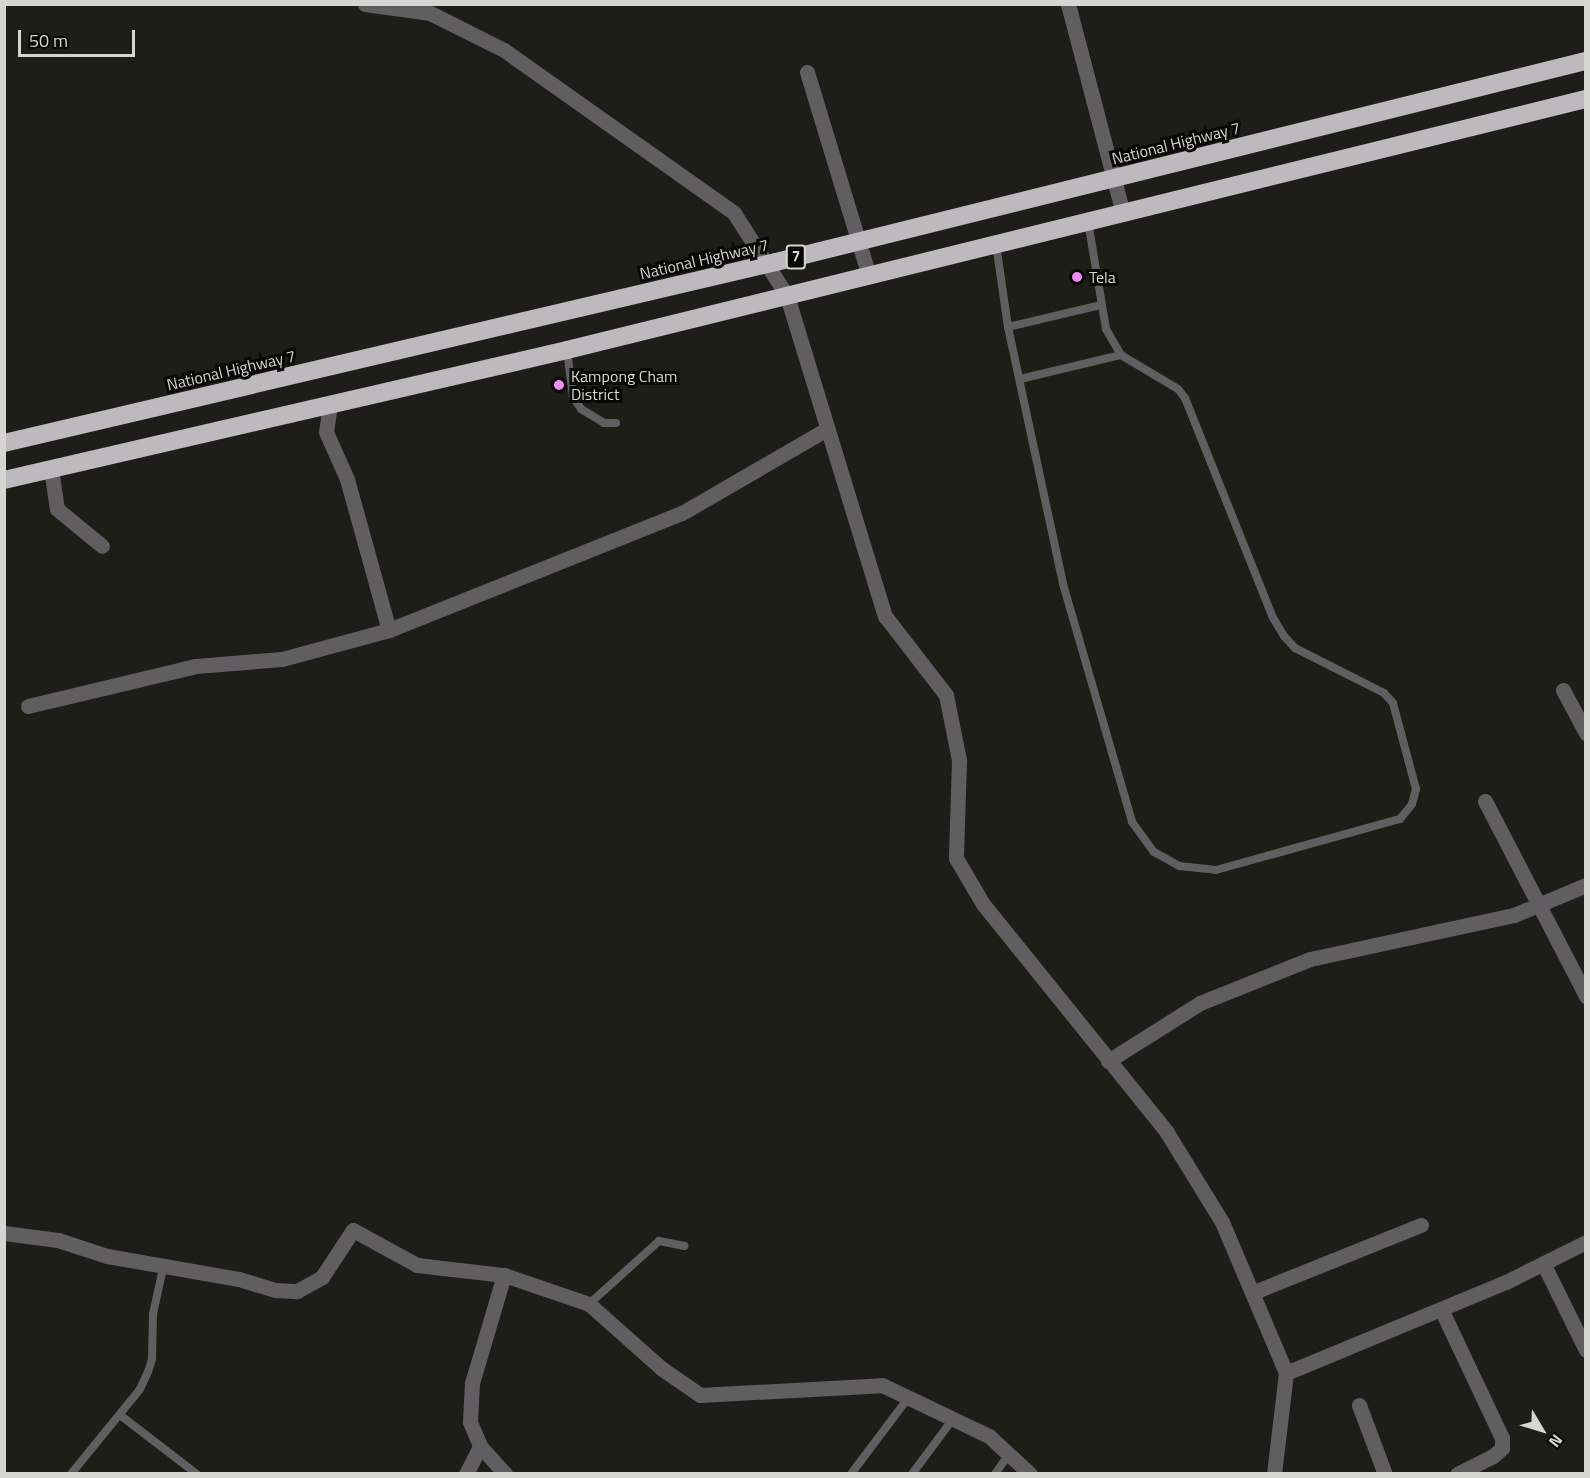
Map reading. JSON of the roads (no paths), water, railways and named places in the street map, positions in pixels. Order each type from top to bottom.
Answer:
[{"type":"highway","name":"National Highway 7","points":[[4,443],[776,262],[1586,61]]},
{"type":"highway","name":"7","points":[[4,480],[567,350],[1586,99]]},
{"type":"street","points":[[365,4],[430,13],[504,50],[734,213],[787,296],[885,616],[946,695],[959,760],[956,858],[983,904],[1166,1131],[1222,1222],[1254,1292],[1286,1373],[1274,1473]]},
{"type":"street","points":[[1068,4],[1123,213]]},
{"type":"street","points":[[807,72],[869,276]]},
{"type":"street","points":[[330,404],[326,432],[347,479],[389,630]]},
{"type":"street","points":[[28,706],[196,666],[282,659],[389,630],[682,513],[827,429]]},
{"type":"street","points":[[51,469],[57,509],[102,546]]},
{"type":"street","points":[[1563,690],[1586,734]]},
{"type":"street","points":[[1485,801],[1586,996]]},
{"type":"street","points":[[1108,1060],[1200,1003],[1310,959],[1514,915],[1586,885]]},
{"type":"street","points":[[1254,1292],[1421,1225]]},
{"type":"street","points":[[4,1233],[58,1240],[107,1256],[164,1264],[274,1290],[297,1291],[322,1277],[353,1230],[417,1265],[504,1275],[589,1304],[661,1368],[700,1395],[882,1385],[989,1436],[1030,1473]]},
{"type":"street","points":[[1286,1373],[1544,1265],[1586,1242]]},
{"type":"street","points":[[1544,1265],[1586,1350]]},
{"type":"street","points":[[504,1275],[472,1383],[470,1422],[480,1446],[505,1473]]},
{"type":"street","points":[[1441,1309],[1502,1438],[1502,1448],[1493,1456],[1457,1473]]},
{"type":"street","points":[[1359,1405],[1385,1473]]},
{"type":"street","points":[[466,1473],[480,1446]]},
{"type":"lane","points":[[996,244],[1008,327],[1064,584],[1132,822],[1154,852],[1179,866],[1216,870],[1400,819],[1412,804],[1416,789],[1393,704],[1384,693],[1294,648],[1284,636],[1273,618],[1185,398],[1178,389],[1121,355],[1106,329],[1088,222]]},
{"type":"lane","points":[[1008,327],[1101,305]]},
{"type":"lane","points":[[567,350],[573,397],[580,409],[604,423],[616,423]]},
{"type":"lane","points":[[1020,379],[1121,355]]},
{"type":"lane","points":[[589,1304],[659,1241],[685,1246]]},
{"type":"lane","points":[[71,1473],[140,1389],[152,1359],[153,1314],[164,1264]]},
{"type":"lane","points":[[851,1473],[908,1398]]},
{"type":"lane","points":[[120,1415],[197,1473]]},
{"type":"lane","points":[[912,1473],[953,1419]]},
{"type":"lane","points":[[995,1473],[1009,1454]]},
{"type":"place","name":"Tela","points":[[1077,277]]},
{"type":"place","name":"Kampong Cham District","points":[[559,385]]}]
